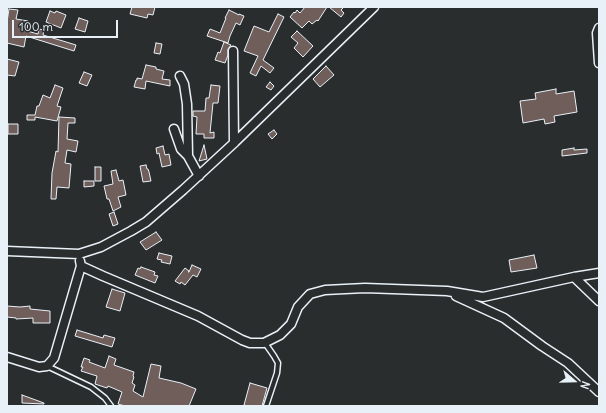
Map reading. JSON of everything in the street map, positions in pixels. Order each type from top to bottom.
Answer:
[{"type":"street","points":[[7,251],[79,254],[101,247],[131,232],[146,222],[234,143],[374,7]]},
{"type":"street","points":[[599,28],[597,33],[599,63]]},
{"type":"street","points":[[233,51],[234,143]]},
{"type":"street","points":[[180,76],[184,84],[187,104],[188,156]]},
{"type":"street","points":[[174,129],[181,149],[188,156],[198,176]]},
{"type":"street","points":[[7,357],[39,367],[47,366],[54,358],[81,266],[79,254]]},
{"type":"street","points":[[81,266],[198,316],[250,343],[265,342],[280,335],[291,324],[298,307],[310,294],[325,290],[365,288],[446,291],[483,297],[599,273]]},
{"type":"street","points":[[574,278],[599,302]]},
{"type":"street","points":[[446,291],[504,318],[568,363],[599,392]]},
{"type":"lane","points":[[265,342],[278,363],[277,373],[266,406]]},
{"type":"lane","points":[[47,366],[91,387],[105,398],[111,406]]},
{"type":"building","points":[[132,7],[155,7],[153,15],[148,14],[147,18],[130,14]]},
{"type":"building","points":[[305,7],[327,7],[318,21],[317,20],[312,24],[309,21],[302,28],[290,17],[297,10],[300,13]]},
{"type":"building","points":[[329,7],[344,7],[341,10],[344,13],[341,17]]},
{"type":"building","points":[[9,9],[18,10],[16,19],[28,21],[27,31],[38,34],[39,29],[44,30],[43,35],[76,45],[74,51],[26,36],[24,47],[7,43],[7,22]]},
{"type":"building","points":[[229,10],[244,16],[240,25],[236,23],[228,43],[207,36],[210,29],[220,33]]},
{"type":"building","points":[[50,11],[55,13],[56,11],[66,15],[61,28],[46,22]]},
{"type":"building","points":[[278,14],[284,17],[263,60],[274,68],[270,73],[261,66],[256,76],[250,73],[258,56],[244,51],[254,26],[269,32]]},
{"type":"building","points":[[79,18],[88,21],[85,32],[75,29]]},
{"type":"building","points":[[297,31],[313,46],[303,57],[294,48],[298,43],[291,37]]},
{"type":"building","points":[[224,42],[231,45],[228,49],[228,55],[225,63],[215,60],[218,52],[220,53]]},
{"type":"building","points":[[156,43],[162,44],[160,54],[154,53]]},
{"type":"building","points":[[7,59],[19,62],[15,76],[7,75]]},
{"type":"building","points":[[146,65],[156,67],[156,69],[164,71],[162,79],[170,80],[170,86],[146,81],[145,89],[134,87],[137,78],[142,79]]},
{"type":"building","points":[[326,66],[334,75],[320,87],[313,79]]},
{"type":"building","points":[[84,72],[92,75],[87,86],[79,83]]},
{"type":"building","points":[[270,82],[274,86],[271,90],[266,87]]},
{"type":"building","points":[[55,85],[63,88],[57,106],[61,107],[57,121],[35,117],[35,120],[27,120],[27,115],[35,115],[37,106],[39,106],[43,95],[50,98]]},
{"type":"building","points":[[211,85],[220,86],[218,103],[213,103],[210,133],[214,132],[214,138],[204,138],[204,134],[196,134],[197,117],[193,116],[193,111],[205,111],[206,98],[209,98]]},
{"type":"building","points":[[556,89],[556,94],[574,91],[577,112],[554,116],[555,122],[545,124],[544,119],[523,123],[520,101],[536,99],[535,93]]},
{"type":"building","points":[[59,117],[75,118],[75,123],[68,123],[67,139],[78,141],[76,152],[67,150],[65,163],[71,164],[69,188],[57,187],[56,199],[51,199],[52,173],[56,151],[58,152]]},
{"type":"building","points":[[8,124],[18,124],[18,134],[8,134]]},
{"type":"building","points":[[274,130],[277,134],[272,139],[268,134]]},
{"type":"building","points":[[204,145],[207,159],[199,161]]},
{"type":"building","points":[[163,146],[165,155],[169,154],[171,165],[162,167],[159,153],[157,154],[156,148]]},
{"type":"building","points":[[574,148],[574,150],[587,149],[587,153],[562,156],[562,150]]},
{"type":"building","points":[[146,165],[151,181],[143,182],[140,166]]},
{"type":"building","points":[[95,167],[101,167],[101,181],[95,181]]},
{"type":"building","points":[[116,170],[119,181],[123,180],[126,195],[118,197],[121,207],[113,211],[109,199],[107,199],[104,186],[113,184],[111,171]]},
{"type":"building","points":[[84,181],[94,181],[94,186],[84,187]]},
{"type":"building","points":[[114,212],[118,224],[113,226],[109,214]]},
{"type":"building","points":[[156,232],[162,240],[146,250],[140,242]]},
{"type":"building","points":[[159,253],[172,256],[170,264],[161,262],[162,260],[157,259]]},
{"type":"building","points":[[534,255],[537,268],[511,272],[509,260]]},
{"type":"building","points":[[192,265],[201,269],[197,277],[193,275],[185,285],[181,282],[180,284],[175,281],[185,268],[189,272]]},
{"type":"building","points":[[141,267],[155,272],[154,275],[158,276],[155,283],[135,275],[138,268],[140,269]]},
{"type":"building","points":[[112,289],[125,293],[120,311],[106,307]]},
{"type":"building","points":[[7,306],[30,306],[30,309],[50,311],[50,323],[33,323],[33,318],[16,319],[7,317]]},
{"type":"building","points":[[77,330],[103,338],[104,335],[115,338],[112,347],[75,336]]},
{"type":"building","points":[[109,356],[116,359],[114,365],[134,372],[132,383],[135,385],[133,391],[143,397],[151,364],[161,366],[159,378],[181,383],[196,389],[189,406],[125,406],[118,404],[122,392],[108,386],[107,388],[95,384],[97,376],[81,371],[84,358],[90,360],[89,362],[105,368]]},
{"type":"building","points":[[250,383],[267,388],[262,406],[244,405]]},
{"type":"building","points":[[22,395],[44,403],[44,404],[22,403]]}]
